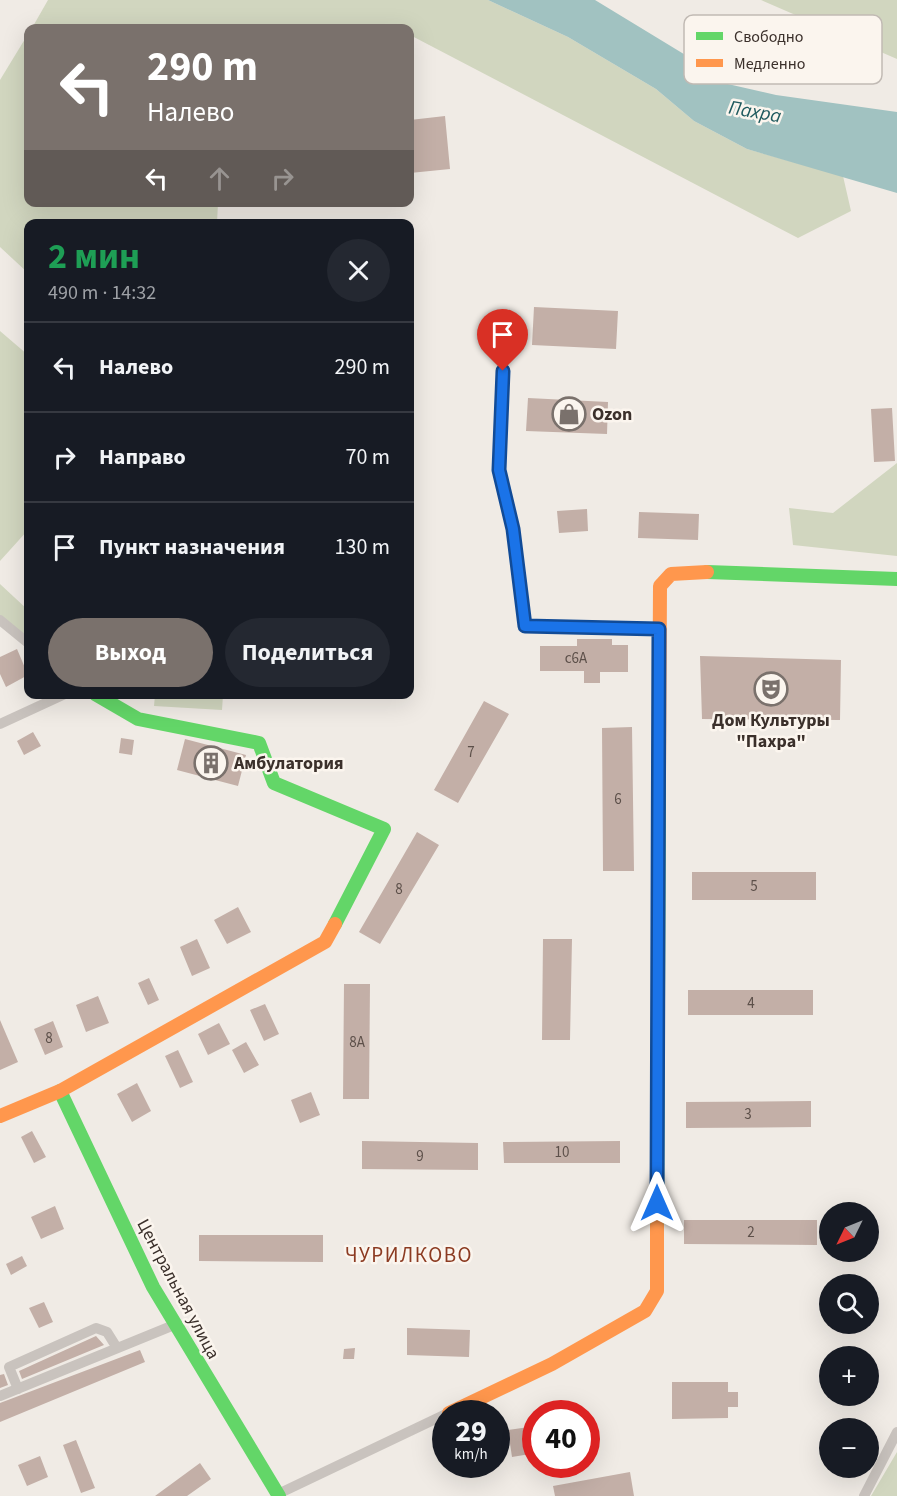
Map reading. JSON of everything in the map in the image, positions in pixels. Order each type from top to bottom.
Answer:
[{"type":"street","points":[[503,371],[499,470],[513,529],[525,626],[659,629]]},
{"type":"street","points":[[476,1400],[552,1364],[645,1311],[657,1291],[660,586],[671,574],[689,571],[897,579]]},
{"type":"street","points":[[0,620],[24,640]]},
{"type":"street","points":[[0,724],[54,699]]},
{"type":"street","points":[[0,1116],[60,1091],[325,942],[384,829],[274,783],[259,743],[138,719],[104,699]]},
{"type":"street","name":"Центральная улица","points":[[60,1091],[174,1325],[278,1495]]},
{"type":"street","points":[[0,1396],[174,1325]]},
{"type":"street","points":[[18,1389],[4,1368],[96,1328],[106,1332],[117,1348]]},
{"type":"street","points":[[278,1495],[432,1421]]},
{"type":"street","points":[[864,1496],[897,1432]]},
{"type":"green space","points":[[48,0],[488,0],[568,37],[656,89],[694,121],[747,149],[843,176],[851,211],[798,238],[414,37],[414,24],[34,24]]},
{"type":"green space","points":[[761,0],[897,0],[897,59],[882,52],[882,15],[796,15]]},
{"type":"green space","points":[[24,41],[24,207],[218,207],[217,219],[24,219],[24,269],[0,247],[0,80]]},
{"type":"green space","points":[[0,331],[24,352],[24,534],[0,561]]},
{"type":"green space","points":[[897,463],[897,556],[793,545],[789,508],[833,513]]},
{"type":"green space","points":[[0,584],[24,606],[24,644],[0,623]]},
{"type":"green space","points":[[155,699],[223,699],[222,710],[154,706]]},
{"type":"green space","points":[[897,1452],[897,1496],[871,1496]]},
{"type":"water","name":"Пахра","points":[[488,0],[595,0],[684,54],[684,84],[728,84],[776,95],[897,112],[897,193],[747,149],[694,121],[656,89],[568,37]]},
{"type":"building","points":[[445,116],[450,169],[414,173],[414,120]]},
{"type":"building","points":[[534,307],[618,311],[616,349],[532,345]]},
{"type":"building","points":[[528,398],[608,402],[607,434],[526,431]]},
{"type":"building","points":[[892,408],[895,461],[874,462],[871,409]]},
{"type":"building","points":[[587,509],[588,531],[559,533],[557,511]]},
{"type":"building","points":[[639,512],[699,514],[698,540],[638,538]]},
{"type":"building","points":[[577,639],[612,639],[612,645],[628,645],[628,672],[600,672],[600,683],[584,683],[584,671],[540,671],[540,646],[577,646]]},
{"type":"building","points":[[17,649],[24,666],[24,677],[6,687],[0,674],[0,657]]},
{"type":"building","name":"Дом Культуры \"Пахра\"","points":[[700,656],[841,660],[840,720],[702,719]]},
{"type":"building","points":[[484,701],[509,714],[458,803],[434,790]]},
{"type":"building","points":[[632,727],[634,871],[603,871],[602,728]]},
{"type":"building","points":[[33,732],[41,746],[24,755],[17,741]]},
{"type":"building","points":[[121,738],[134,740],[132,755],[119,753]]},
{"type":"building","name":"Амбулатория","points":[[185,739],[246,755],[238,786],[177,770]]},
{"type":"building","points":[[417,832],[439,845],[380,944],[359,932]]},
{"type":"building","points":[[692,872],[816,872],[816,900],[692,900]]},
{"type":"building","points":[[238,907],[251,932],[227,944],[214,920]]},
{"type":"building","points":[[197,939],[210,968],[192,976],[180,947]]},
{"type":"building","points":[[543,939],[572,939],[570,1040],[542,1040]]},
{"type":"building","points":[[149,978],[159,1000],[148,1005],[138,983]]},
{"type":"building","points":[[344,984],[370,984],[369,1099],[343,1099]]},
{"type":"building","points":[[688,990],[813,990],[813,1015],[688,1015]]},
{"type":"building","points":[[98,996],[109,1023],[86,1032],[76,1005]]},
{"type":"building","points":[[265,1004],[279,1034],[264,1041],[250,1010]]},
{"type":"building","points":[[0,1020],[18,1062],[0,1070]]},
{"type":"building","points":[[53,1021],[63,1047],[45,1055],[34,1029]]},
{"type":"building","points":[[219,1023],[230,1044],[208,1055],[198,1034]]},
{"type":"building","points":[[246,1042],[259,1065],[244,1073],[232,1050]]},
{"type":"building","points":[[178,1050],[193,1082],[180,1088],[165,1056]]},
{"type":"building","points":[[137,1083],[151,1111],[132,1122],[117,1094]]},
{"type":"building","points":[[311,1092],[320,1115],[300,1123],[291,1100]]},
{"type":"building","points":[[811,1101],[811,1127],[686,1128],[686,1102]]},
{"type":"building","points":[[32,1131],[46,1157],[34,1163],[21,1137]]},
{"type":"building","points":[[362,1141],[478,1143],[478,1170],[362,1169]]},
{"type":"building","points":[[620,1141],[620,1163],[504,1163],[503,1142]]},
{"type":"building","points":[[55,1206],[64,1229],[41,1239],[31,1217]]},
{"type":"building","points":[[684,1220],[817,1220],[817,1245],[684,1244]]},
{"type":"building","points":[[199,1235],[323,1235],[323,1262],[199,1261]]},
{"type":"building","points":[[22,1256],[27,1266],[11,1275],[6,1264]]},
{"type":"building","points":[[44,1302],[53,1322],[39,1328],[29,1308]]},
{"type":"building","points":[[407,1328],[470,1330],[469,1357],[407,1355]]},
{"type":"building","points":[[96,1336],[104,1345],[22,1379],[19,1371]]},
{"type":"building","points":[[355,1348],[354,1359],[343,1359],[344,1349]]},
{"type":"building","points":[[140,1350],[145,1362],[0,1422],[0,1403]]},
{"type":"building","points":[[4,1374],[8,1385],[0,1388],[0,1375]]},
{"type":"building","points":[[672,1382],[728,1382],[728,1392],[738,1392],[738,1407],[728,1407],[728,1418],[672,1419]]},
{"type":"building","points":[[522,1428],[522,1455],[512,1457],[510,1430]]},
{"type":"building","points":[[76,1440],[95,1488],[81,1493],[63,1445]]},
{"type":"building","points":[[40,1456],[48,1477],[27,1486],[18,1465]]},
{"type":"building","points":[[200,1463],[211,1479],[187,1496],[155,1496]]},
{"type":"building","points":[[630,1472],[634,1496],[555,1496],[553,1486]]},
{"type":"traffic: fast","points":[[707,572],[897,579]]},
{"type":"traffic: fast","points":[[104,699],[138,719],[259,743],[274,783],[384,829],[335,924]]},
{"type":"traffic: fast","points":[[657,1225],[659,776]]},
{"type":"traffic: fast","points":[[60,1091],[153,1287],[279,1496]]},
{"type":"traffic: slow","points":[[659,776],[660,586],[671,574],[707,572]]},
{"type":"traffic: slow","points":[[0,1116],[60,1091],[325,942],[335,924]]},
{"type":"traffic: slow","points":[[476,1400],[552,1364],[645,1311],[657,1291],[657,1225]]},
{"type":"place","name":"Ozon","points":[[569,414]]},
{"type":"place","name":"Дом Культуры \"Пахра\"","points":[[771,689]]},
{"type":"place","name":"Амбулатория","points":[[211,763]]},
{"type":"district","name":"ЧУРИЛКОВО","points":[[409,1255]]},
{"type":"route","points":[[503,371],[499,470],[513,529],[525,626],[659,629],[657,1203]]}]
